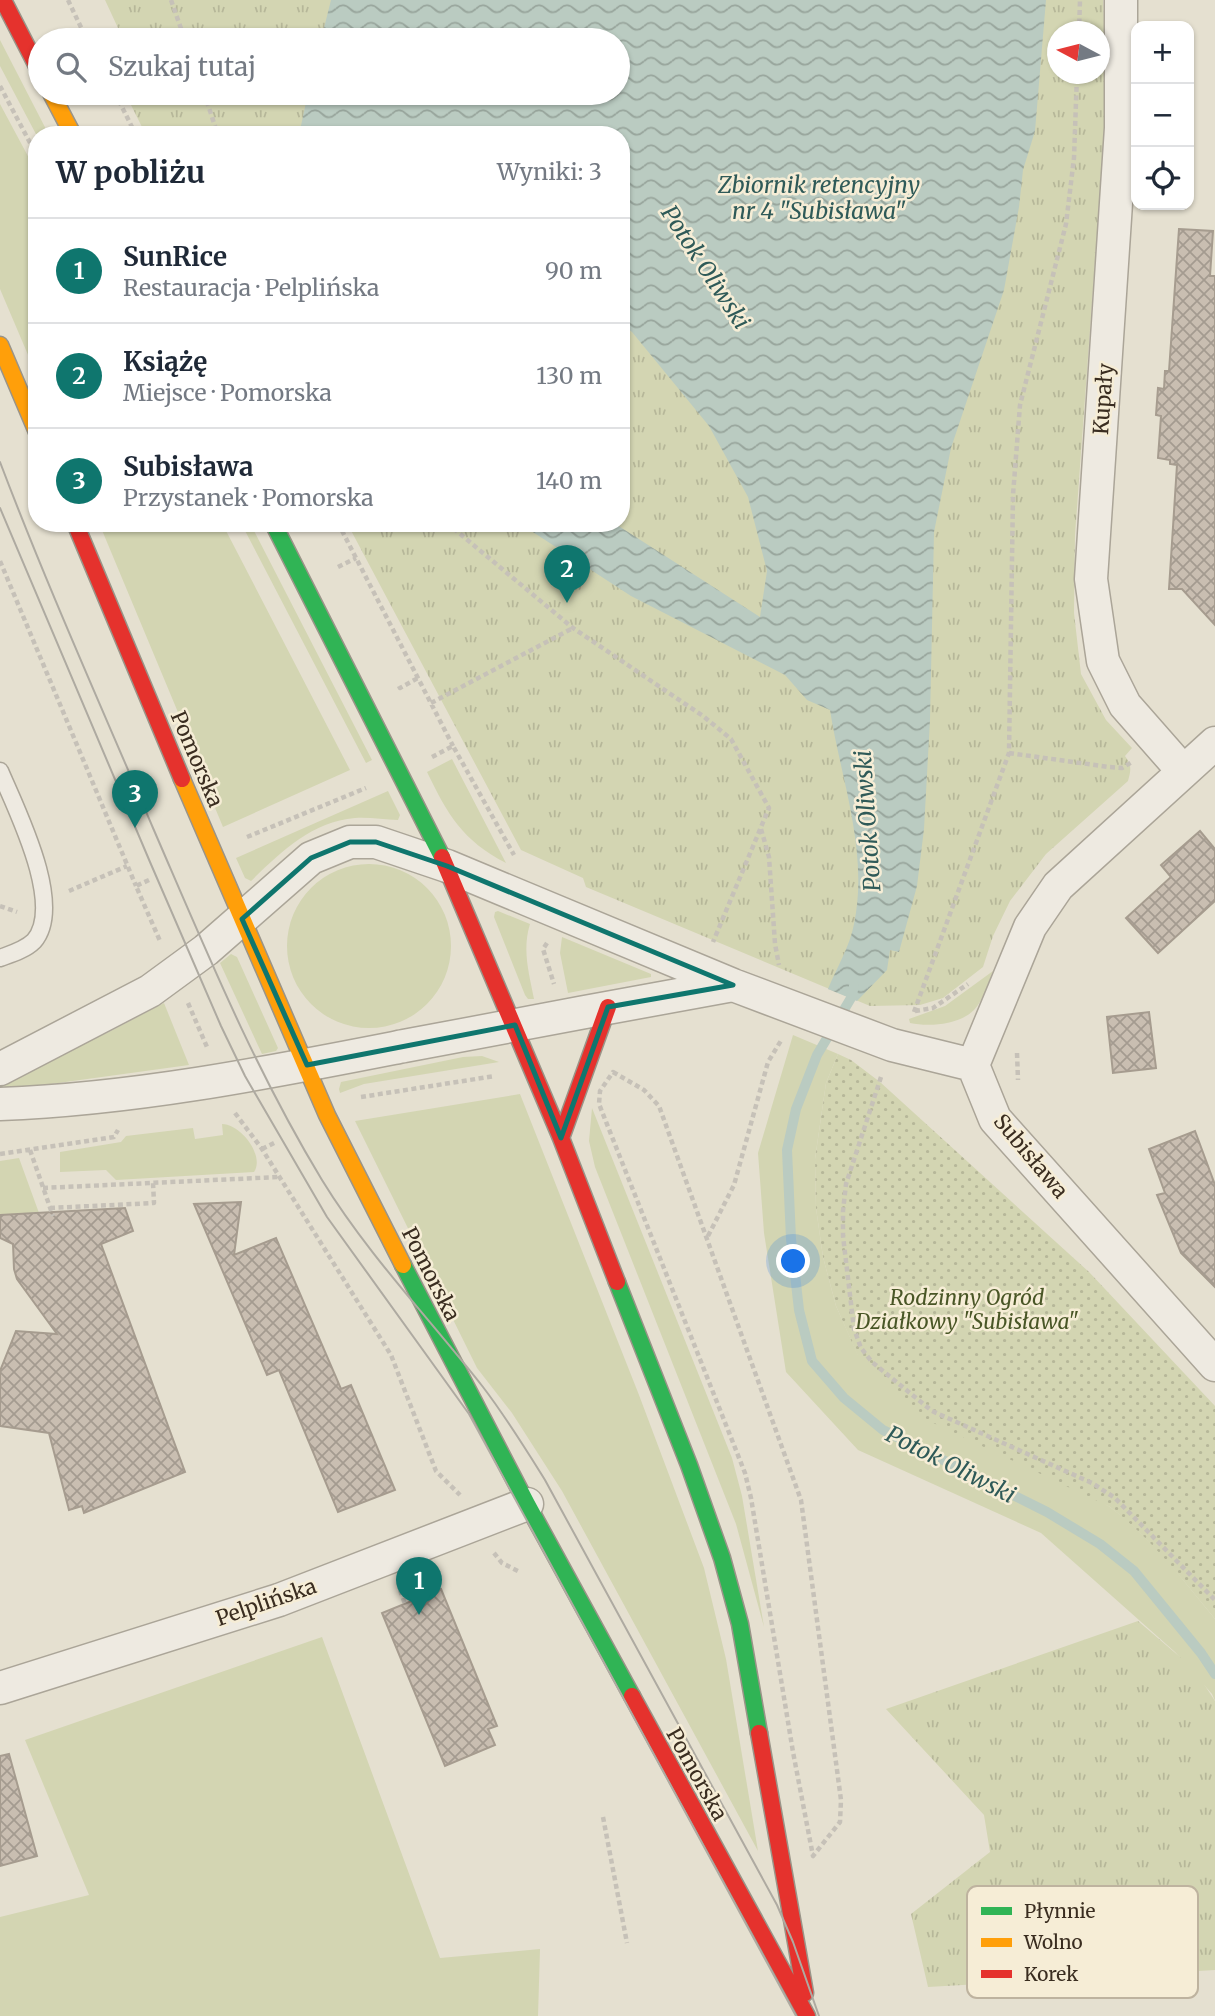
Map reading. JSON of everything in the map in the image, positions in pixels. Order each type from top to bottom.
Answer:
[{"type":"main road","points":[[3,0],[28,49]]},
{"type":"main road","points":[[57,105],[68,126]]},
{"type":"main road","points":[[0,345],[28,411]]},
{"type":"main road","name":"Pomorska","points":[[79,532],[327,1115],[527,1504],[808,2016]]},
{"type":"main road","name":"Pomorska","points":[[278,532],[447,866],[561,1138],[689,1465],[722,1558],[740,1625],[808,2016]]},
{"type":"main road","points":[[561,1138],[608,1007]]},
{"type":"street","name":"Kupały","points":[[1121,0],[1121,128],[1091,579],[1102,661],[1125,705],[1183,771]]},
{"type":"street","points":[[0,1069],[150,991],[242,919],[311,858],[350,842],[376,842],[447,866],[733,985],[795,1019],[862,1033],[892,1045],[974,1065],[1030,927],[1058,886],[1215,743]]},
{"type":"street","points":[[0,1104],[72,1101],[307,1065],[733,985]]},
{"type":"street","name":"Subisława","points":[[974,1065],[995,1119],[1215,1365]]},
{"type":"street","name":"Pelplińska","points":[[0,1688],[279,1600],[527,1504]]},
{"type":"lane","points":[[0,771],[34,854],[45,901],[40,930],[33,943],[19,952],[0,958]]},
{"type":"path","points":[[68,0],[81,28]]},
{"type":"path","points":[[171,0],[181,28]]},
{"type":"path","points":[[1079,21],[1080,0]]},
{"type":"path","points":[[914,1012],[1009,753],[1013,495],[1020,405],[1066,224],[1074,158],[1077,84]]},
{"type":"path","points":[[0,86],[28,139]]},
{"type":"path","points":[[121,105],[132,126]]},
{"type":"path","points":[[208,105],[215,126]]},
{"type":"path","points":[[343,532],[453,746],[514,855]]},
{"type":"path","points":[[458,532],[573,628],[703,716],[731,739],[769,808],[714,939]]},
{"type":"path","points":[[338,567],[356,558]]},
{"type":"path","points":[[0,561],[165,952]]},
{"type":"path","points":[[431,703],[573,628]]},
{"type":"path","points":[[430,758],[453,746]]},
{"type":"path","points":[[1009,753],[1122,768],[1136,760]]},
{"type":"path","points":[[243,839],[369,787]]},
{"type":"path","points":[[761,827],[769,858],[774,898],[775,944],[781,976]]},
{"type":"path","points":[[89,883],[127,866]]},
{"type":"path","points":[[136,886],[149,880]]},
{"type":"path","points":[[0,906],[18,913]]},
{"type":"path","points":[[552,932],[543,950],[557,996]]},
{"type":"path","points":[[183,991],[208,1049]]},
{"type":"path","points":[[707,1236],[734,1185],[768,1062],[795,1019]]},
{"type":"path","points":[[1016,1045],[1019,1092]]},
{"type":"path","points":[[613,1072],[644,1090],[659,1106],[801,1500],[841,1800],[839,1822],[813,1856]]},
{"type":"path","points":[[357,1097],[500,1076]]},
{"type":"path","points":[[880,1082],[846,1184],[843,1211],[843,1236],[854,1329],[861,1348],[872,1362],[932,1410],[1092,1483],[1115,1498],[1215,1600]]},
{"type":"path","points":[[234,1111],[262,1149],[276,1142]]},
{"type":"path","points":[[0,1154],[114,1137],[120,1126]]},
{"type":"path","points":[[30,1150],[53,1216]]},
{"type":"path","points":[[43,1188],[279,1177]]},
{"type":"path","points":[[50,1208],[154,1203],[153,1183]]},
{"type":"path","points":[[401,1591],[405,1604]]},
{"type":"path","points":[[603,1816],[627,1943]]},
{"type":"highlighted area","points":[[350,842],[376,842],[447,866],[733,985],[608,1007],[561,1138],[515,1025],[307,1065],[242,919],[311,858]]},
{"type":"green space","points":[[105,0],[1103,0],[1104,21],[1047,21],[1047,84],[1106,84],[1075,535],[1074,613],[1081,674],[1106,720],[1132,748],[1125,756],[1130,771],[1128,781],[1046,854],[1010,901],[993,936],[983,967],[943,998],[920,1005],[870,1006],[586,887],[583,878],[521,850],[352,532],[630,532],[630,126],[142,126],[131,105],[630,105],[630,28],[118,28]]},
{"type":"green space","points":[[0,40],[28,94],[28,105],[34,105],[44,126],[32,126],[0,66]]},
{"type":"green space","points":[[0,104],[28,156],[28,355],[0,289]]},
{"type":"green space","points":[[103,532],[227,532],[350,770],[223,827],[208,791],[210,789]]},
{"type":"green space","points":[[246,532],[255,532],[372,760],[366,763]]},
{"type":"green space","points":[[452,759],[506,863],[478,845],[458,825],[427,772]]},
{"type":"green space","points":[[388,791],[400,815],[398,820],[355,818],[324,825],[285,849],[251,881],[245,878],[236,858]]},
{"type":"green space","points":[[369,864],[400,870],[427,888],[445,915],[451,946],[445,977],[427,1004],[400,1022],[369,1028],[338,1022],[311,1004],[293,977],[287,946],[293,915],[311,888],[338,870]]},
{"type":"green space","points":[[498,911],[530,924],[526,952],[534,999],[528,999],[525,995],[494,917]]},
{"type":"green space","points":[[562,937],[651,974],[651,977],[568,993],[560,953]]},
{"type":"green space","points":[[231,954],[237,957],[278,1048],[276,1051],[262,1054],[220,963]]},
{"type":"green space","points":[[993,971],[980,1002],[968,1015],[944,1024],[910,1023],[909,1019],[945,1006]]},
{"type":"green space","points":[[164,1003],[189,1065],[0,1091],[0,1083]]},
{"type":"green space","points":[[793,1035],[838,1054],[826,1083],[815,1159],[816,1208],[823,1257],[836,1306],[858,1355],[1110,1507],[1127,1520],[1162,1554],[1215,1619],[1215,1701],[1212,1694],[1175,1652],[1041,1533],[858,1450],[786,1372],[764,1233],[758,1153]]},
{"type":"green space","name":"Rodzinny Ogród Działkowy \"Subisława\"","points":[[838,1054],[851,1060],[880,1082],[1089,1272],[1215,1406],[1215,1619],[1153,1546],[1110,1507],[927,1420],[858,1356],[836,1306],[823,1257],[816,1208],[815,1159],[826,1083]]},
{"type":"green space","points":[[482,1056],[499,1062],[364,1084],[340,1093],[339,1089],[341,1082],[463,1057]]},
{"type":"green space","points":[[520,1094],[704,1568],[726,1659],[758,1851],[562,1491],[512,1413],[477,1368],[355,1121]]},
{"type":"green space","points":[[592,1108],[732,1458],[742,1496],[764,1627],[736,1524],[595,1167],[589,1141]]},
{"type":"green space","points":[[222,1124],[237,1129],[249,1142],[256,1158],[254,1172],[116,1180],[106,1170],[60,1172],[60,1152],[121,1142],[126,1136],[193,1128],[195,1139],[223,1135]]},
{"type":"green space","points":[[19,1158],[39,1213],[0,1215],[0,1161]]},
{"type":"green space","points":[[1138,1621],[1194,1669],[1215,1701],[1215,1970],[1198,1971],[1198,1886],[967,1886],[967,1985],[928,1987],[911,1914],[990,1852],[984,1815],[886,1709]]},
{"type":"green space","points":[[322,1637],[440,1958],[540,1949],[538,2016],[0,2016],[0,1917],[89,1895],[25,1740]]},
{"type":"water","name":"Zbiornik retencyjny nr 4 \"Subisława\"","points":[[331,0],[1046,0],[1035,131],[1023,170],[1004,290],[951,448],[934,532],[930,720],[924,829],[917,886],[899,952],[890,950],[887,970],[857,1001],[828,989],[852,932],[858,897],[852,816],[830,710],[807,700],[785,675],[631,596],[533,532],[628,532],[760,617],[767,571],[748,497],[709,426],[630,331],[630,126],[301,126],[305,105],[630,105],[630,28],[324,28]]},
{"type":"building","points":[[1179,229],[1213,231],[1210,276],[1215,276],[1215,625],[1182,589],[1169,589],[1177,465],[1170,464],[1170,460],[1158,458],[1161,416],[1156,415],[1158,388],[1164,389],[1165,371],[1169,371]]},
{"type":"building","points":[[1200,831],[1215,849],[1215,901],[1158,953],[1126,918],[1171,877],[1161,865]]},
{"type":"building","points":[[1149,1012],[1156,1068],[1113,1073],[1107,1017]]},
{"type":"building","points":[[1195,1131],[1215,1185],[1215,1287],[1181,1253],[1157,1195],[1165,1193],[1149,1149]]},
{"type":"building","points":[[241,1202],[234,1255],[276,1238],[341,1389],[351,1385],[395,1490],[338,1512],[279,1370],[267,1375],[194,1204]]},
{"type":"building","points":[[125,1208],[133,1231],[101,1244],[185,1472],[84,1513],[82,1506],[69,1510],[49,1433],[0,1426],[0,1371],[16,1331],[57,1334],[17,1279],[13,1244],[0,1238],[0,1215]]},
{"type":"building","points":[[441,1589],[497,1726],[488,1729],[495,1745],[445,1766],[382,1613]]},
{"type":"building","points":[[9,1754],[37,1856],[0,1866],[0,1756]]},
{"type":"waterway","name":"Potok Oliwski","points":[[854,986],[851,998],[817,1055],[796,1109],[787,1150],[791,1239],[799,1310],[812,1361],[844,1398],[883,1430],[1047,1512],[1100,1544],[1134,1571],[1215,1674]]},
{"type":"tram line","points":[[0,462],[55,600],[192,918],[274,1095],[340,1208],[483,1387],[545,1480],[777,1905],[819,2016]]},
{"type":"tram line","points":[[0,508],[150,862],[245,1076],[327,1217],[469,1414],[796,2016]]},
{"type":"traffic: fast","points":[[278,532],[442,857]]},
{"type":"traffic: fast","points":[[403,1265],[527,1504],[632,1696]]},
{"type":"traffic: fast","points":[[617,1282],[689,1465],[722,1558],[740,1624],[759,1733]]},
{"type":"traffic: slow","points":[[57,105],[68,126]]},
{"type":"traffic: slow","points":[[0,345],[28,411]]},
{"type":"traffic: slow","points":[[182,779],[327,1115],[403,1265]]},
{"type":"traffic: jam","points":[[3,0],[28,49]]},
{"type":"traffic: jam","points":[[79,532],[182,779]]},
{"type":"traffic: jam","points":[[442,857],[561,1138],[617,1282]]},
{"type":"traffic: jam","points":[[561,1138],[608,1007]]},
{"type":"traffic: jam","points":[[632,1696],[807,2016]]},
{"type":"traffic: jam","points":[[759,1733],[805,1993]]},
{"type":"place","name":"Książę","points":[[567,603]]},
{"type":"place","name":"Subisława","points":[[135,828]]},
{"type":"place","name":"SunRice","points":[[419,1615]]}]
